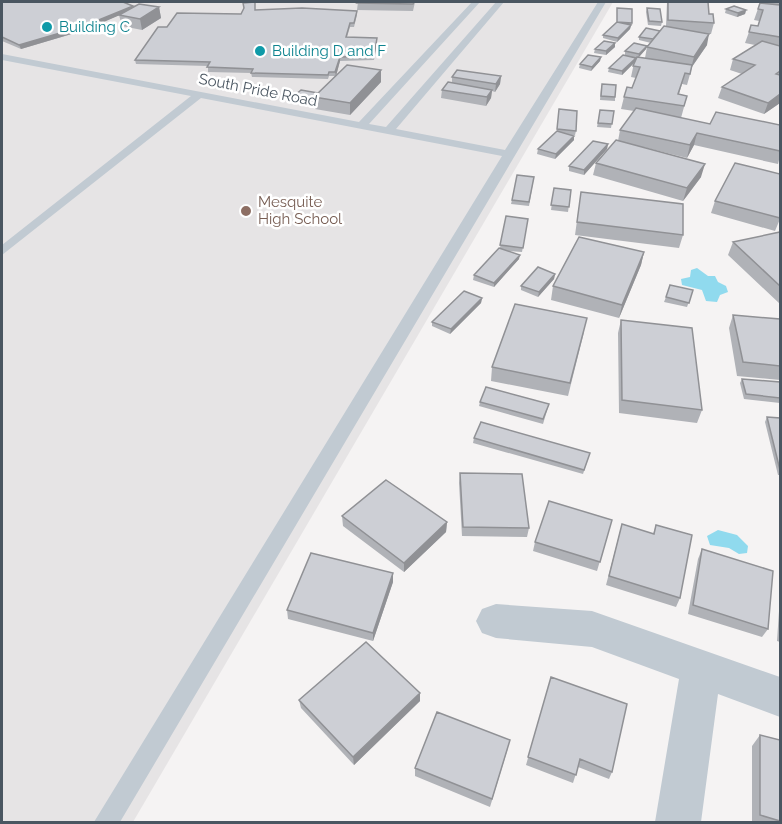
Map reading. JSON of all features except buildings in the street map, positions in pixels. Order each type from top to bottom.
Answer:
[{"type":"street","points":[[496,621],[592,628],[780,697]]},
{"type":"street","points":[[678,822],[701,669]]},
{"type":"lane","points":[[362,125],[476,2]]},
{"type":"lane","points":[[389,130],[500,2]]},
{"type":"lane","points":[[106,822],[424,301],[506,162],[508,154],[602,2]]},
{"type":"lane","name":"South Pride Road","points":[[2,57],[508,154]]},
{"type":"lane","points":[[2,251],[198,95]]},
{"type":"shaded area","name":"Mesquite High School","points":[[2,2],[613,2],[133,822],[2,822]]},
{"type":"water","points":[[697,268],[708,276],[715,276],[718,282],[726,286],[728,292],[720,295],[717,302],[706,301],[702,290],[682,285],[681,279],[690,277],[691,270]]},
{"type":"water","points":[[718,530],[737,535],[748,546],[747,553],[739,554],[729,548],[710,545],[707,536]]},
{"type":"place","name":"Building C","points":[[47,27]]},
{"type":"place","name":"Building D and F","points":[[260,51]]},
{"type":"place","name":"Mesquite High School","points":[[246,211]]}]
